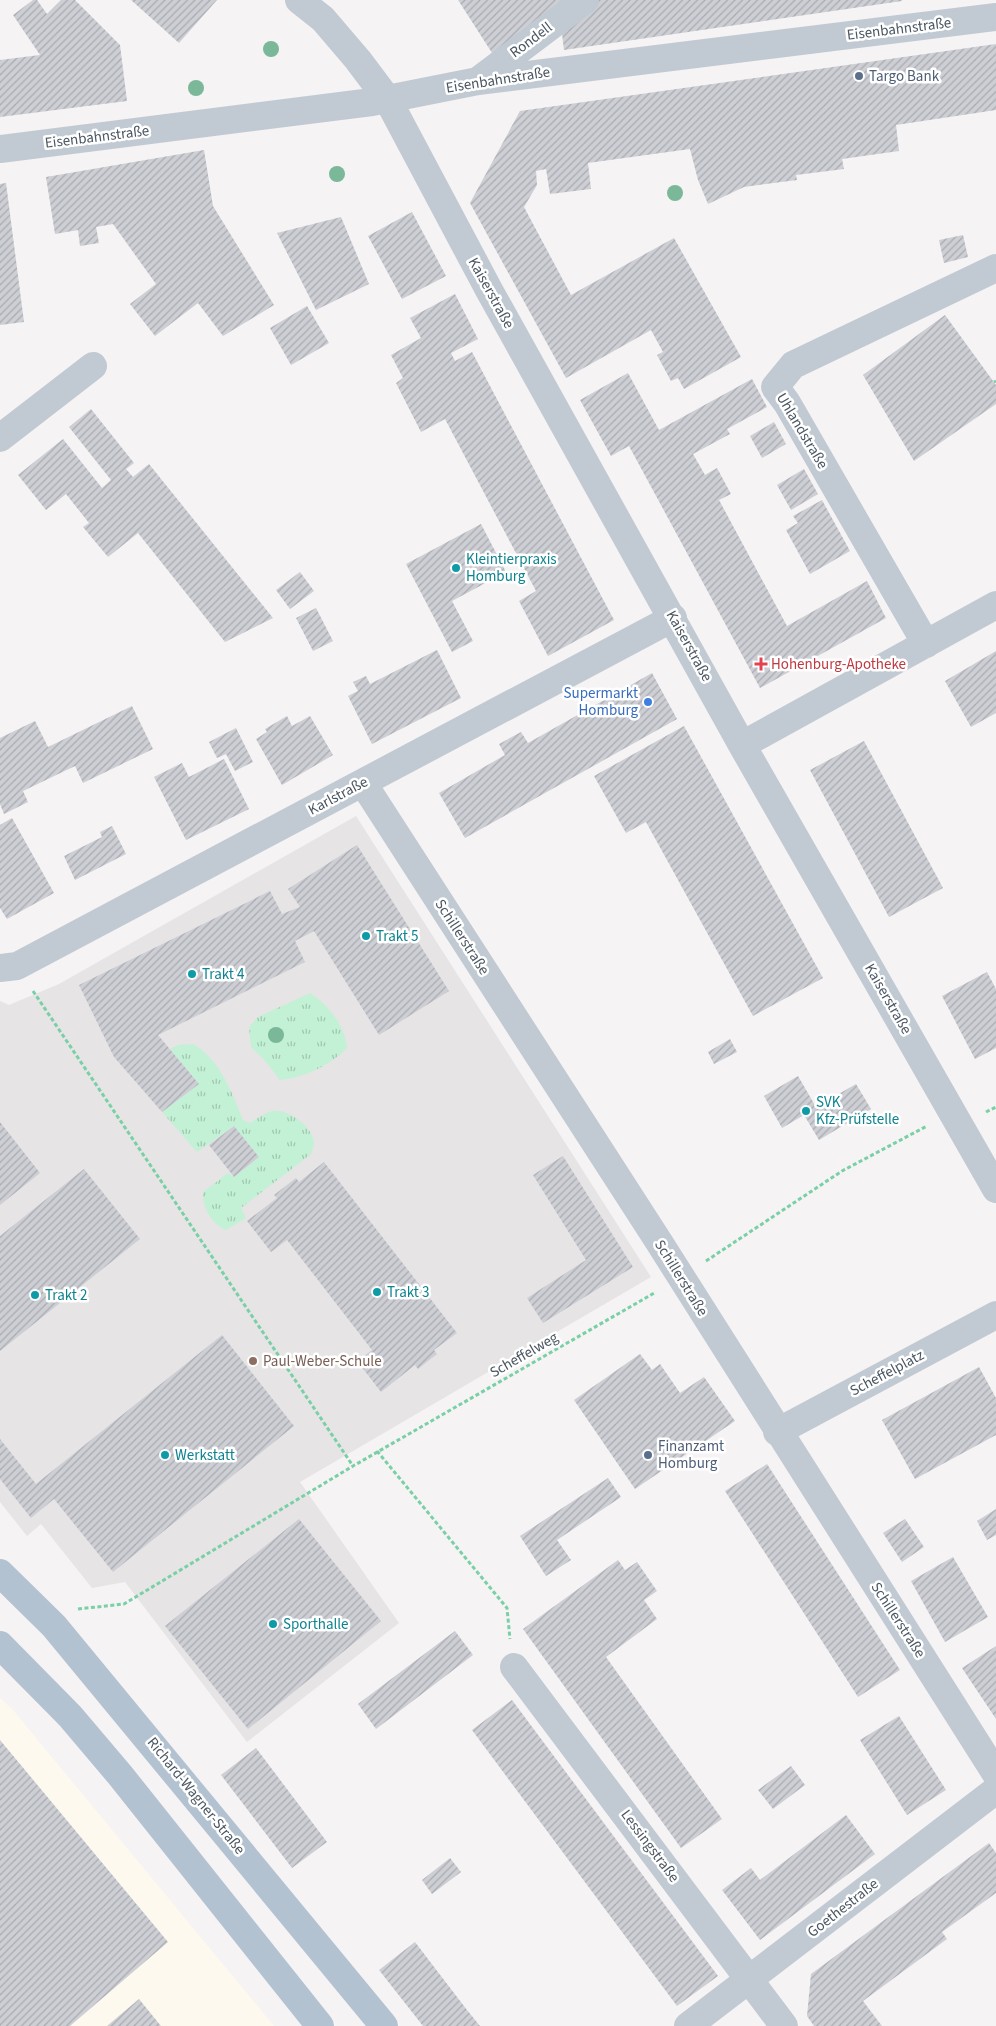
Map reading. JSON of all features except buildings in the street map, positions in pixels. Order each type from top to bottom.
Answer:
[{"type":"main road","name":"Richard-Wagner-Straße","points":[[0,1573],[54,1626],[154,1744],[384,2026]]},
{"type":"main road","points":[[0,1645],[70,1716],[120,1775],[320,2026]]},
{"type":"street","name":"Kaiserstraße","points":[[299,0],[322,19],[358,60],[388,100],[489,290],[674,618],[742,745],[996,1189]]},
{"type":"street","name":"Rondell","points":[[478,81],[585,0]]},
{"type":"street","name":"Eisenbahnstraße","points":[[0,149],[388,100],[478,81],[996,16]]},
{"type":"street","name":"Uhlandstraße","points":[[926,644],[787,403],[775,387],[793,365],[996,268]]},
{"type":"street","points":[[0,438],[93,366]]},
{"type":"street","points":[[742,745],[996,605]]},
{"type":"street","name":"Karlstraße","points":[[8,967],[363,783],[674,618]]},
{"type":"street","name":"Schillerstraße","points":[[363,783],[681,1278],[996,1774]]},
{"type":"street","name":"Scheffelplatz","points":[[778,1432],[996,1315]]},
{"type":"street","name":"Lessingstraße","points":[[514,1667],[751,1979],[784,2026]]},
{"type":"street","name":"Goethestraße","points":[[688,2026],[996,1790]]},
{"type":"path","points":[[8,967],[352,1466]]},
{"type":"path","name":"Scheffelweg","points":[[54,1626],[81,1607],[124,1604],[377,1451],[681,1278],[842,1171],[953,1112]]},
{"type":"path","points":[[377,1451],[507,1608],[514,1667]]},
{"type":"shaded area","name":"Paul-Weber-Schule","points":[[356,816],[651,1277],[300,1482],[399,1623],[247,1742],[125,1582],[92,1588],[41,1524],[27,1536],[0,1502],[0,1001],[9,1005],[59,984]]},
{"type":"shaded area","points":[[0,1698],[13,1710],[274,2026],[0,2026]]},
{"type":"green space","points":[[310,993],[324,1004],[335,1017],[343,1032],[347,1048],[333,1060],[316,1070],[298,1077],[280,1080],[251,1047],[249,1027],[258,1017]]},
{"type":"green space","points":[[193,1044],[202,1050],[218,1067],[230,1088],[243,1120],[250,1123],[271,1111],[280,1111],[299,1120],[313,1137],[314,1143],[311,1154],[241,1208],[246,1218],[226,1230],[212,1220],[204,1204],[203,1192],[228,1173],[234,1177],[259,1157],[234,1126],[197,1152],[162,1112],[199,1084],[170,1049],[179,1045]]},
{"type":"place","name":"Targo Bank","points":[[859,76]]},
{"type":"place","name":"Kleintierpraxis Homburg","points":[[456,568]]},
{"type":"place","name":"Hohenburg-Apotheke","points":[[761,664]]},
{"type":"place","name":"Supermarkt Homburg","points":[[648,702]]},
{"type":"place","name":"Trakt 5","points":[[366,936]]},
{"type":"place","name":"Trakt 4","points":[[192,974]]},
{"type":"place","name":"SVK Kfz-Prüfstelle","points":[[806,1111]]},
{"type":"place","name":"Trakt 3","points":[[377,1292]]},
{"type":"place","name":"Trakt 2","points":[[35,1295]]},
{"type":"place","name":"Paul-Weber-Schule","points":[[253,1361]]},
{"type":"place","name":"Werkstatt","points":[[165,1455]]},
{"type":"place","name":"Finanzamt Homburg","points":[[648,1455]]},
{"type":"place","name":"Sporthalle","points":[[273,1624]]}]
